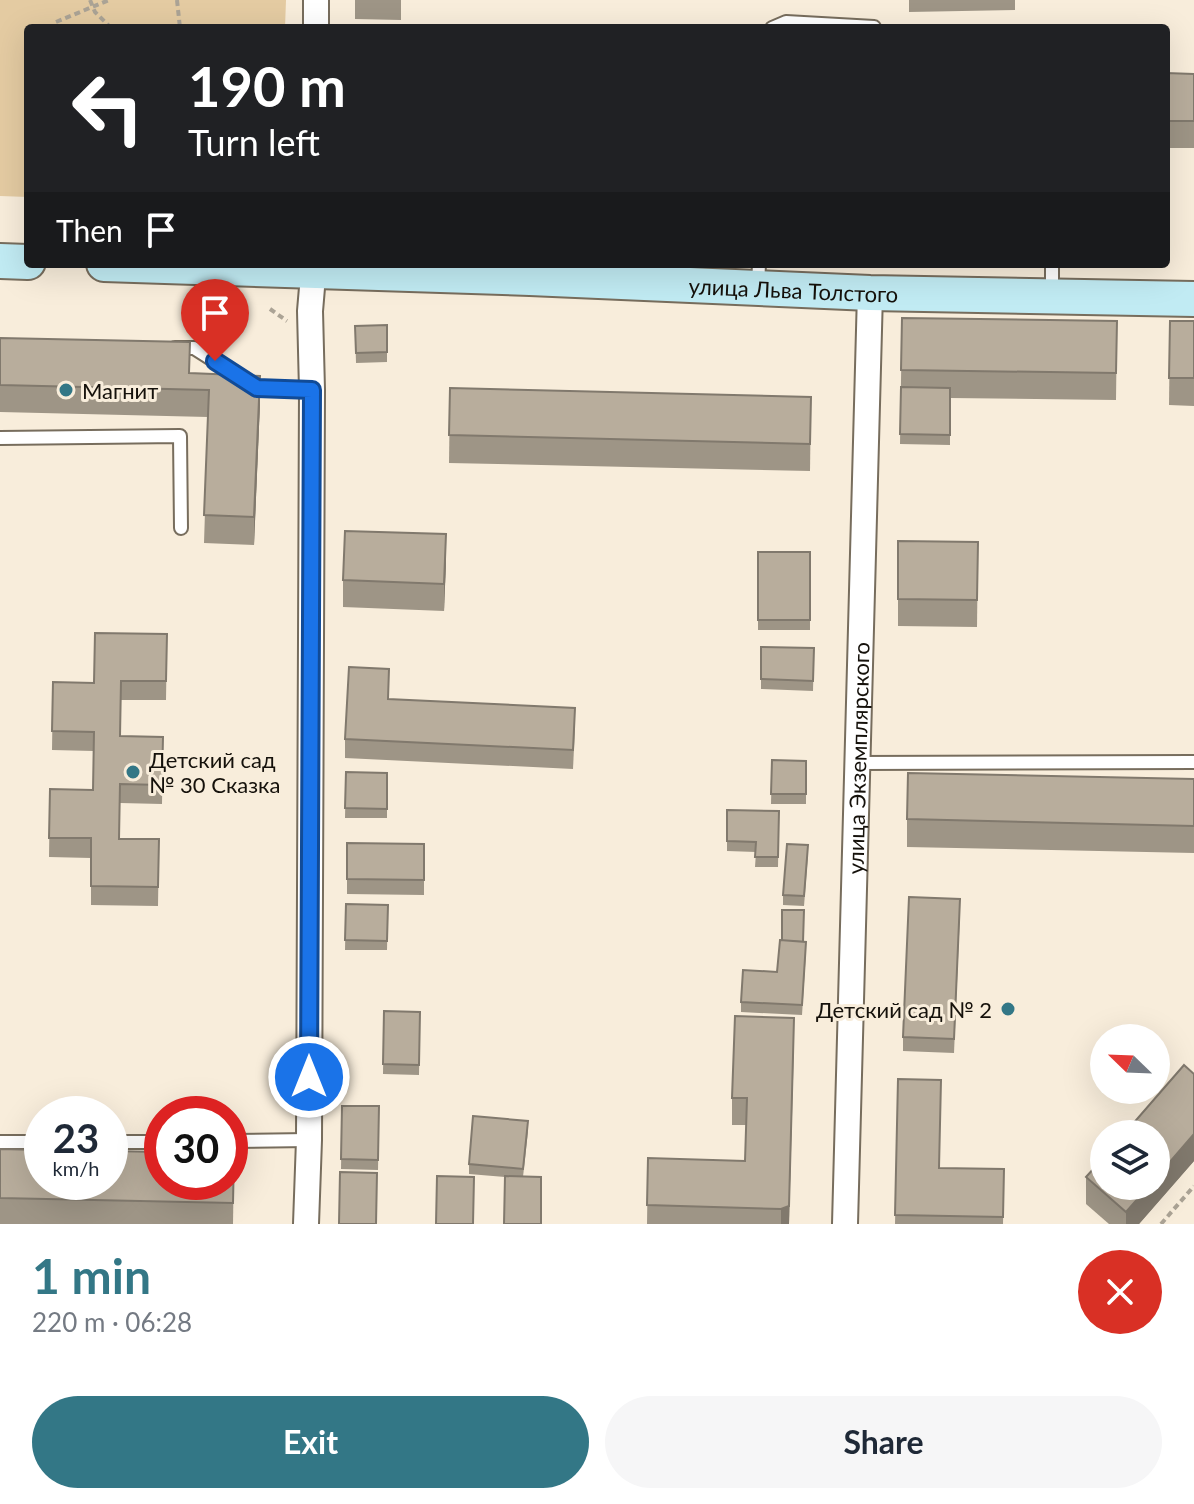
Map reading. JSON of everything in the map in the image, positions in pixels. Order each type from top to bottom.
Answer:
[{"type":"street","points":[[316,0],[316,24]]},
{"type":"street","points":[[0,261],[24,262]]},
{"type":"street","points":[[306,1224],[309,1140],[310,311],[314,268]]},
{"type":"street","name":"улица Льва Толстого","points":[[368,268],[758,276],[870,293],[1052,280],[1194,299]]},
{"type":"street","name":"улица Экземплярского","points":[[845,1224],[870,293]]},
{"type":"lane","points":[[781,24],[821,24]]},
{"type":"lane","points":[[164,347],[194,348],[257,388],[312,390]]},
{"type":"lane","points":[[0,438],[180,436],[181,528]]},
{"type":"lane","points":[[858,763],[1194,762]]},
{"type":"lane","points":[[248,1141],[309,1140]]},
{"type":"lane","points":[[0,1142],[24,1142]]},
{"type":"path","points":[[90,0],[108,24]]},
{"type":"path","points":[[56,22],[109,0]]},
{"type":"path","points":[[177,0],[180,24]]},
{"type":"path","points":[[1161,1224],[1194,1186]]},
{"type":"shaded area","points":[[0,0],[286,0],[285,24],[24,24],[24,197],[0,196]]},
{"type":"building","points":[[1170,73],[1194,74],[1194,121],[1170,121]]},
{"type":"building","points":[[902,318],[1117,321],[1116,373],[901,370]]},
{"type":"building","points":[[1170,321],[1194,321],[1194,378],[1169,378]]},
{"type":"building","points":[[387,325],[387,352],[356,353],[355,326]]},
{"type":"building","points":[[0,338],[190,342],[189,373],[260,376],[254,517],[204,515],[209,390],[0,385]]},
{"type":"building","points":[[901,387],[950,388],[950,435],[900,434]]},
{"type":"building","points":[[450,388],[811,397],[810,444],[449,435]]},
{"type":"building","points":[[345,531],[446,534],[444,584],[343,580]]},
{"type":"building","points":[[898,541],[978,542],[977,600],[898,599]]},
{"type":"building","points":[[758,552],[810,552],[810,620],[758,620]]},
{"type":"building","points":[[95,633],[167,634],[166,681],[121,681],[120,736],[163,737],[162,785],[120,784],[119,839],[159,839],[158,887],[91,886],[91,838],[49,838],[50,789],[93,790],[94,732],[52,731],[53,682],[94,683]]},
{"type":"building","points":[[761,647],[814,648],[813,681],[761,679]]},
{"type":"building","points":[[349,667],[389,669],[388,699],[575,708],[573,750],[345,739]]},
{"type":"building","points":[[772,760],[806,761],[806,794],[771,794]]},
{"type":"building","points":[[346,772],[387,773],[387,809],[345,808]]},
{"type":"building","points":[[908,773],[1194,779],[1194,826],[907,819]]},
{"type":"building","points":[[727,810],[779,811],[778,857],[755,857],[756,842],[727,841]]},
{"type":"building","points":[[347,843],[424,844],[424,880],[347,879]]},
{"type":"building","points":[[787,844],[808,845],[804,896],[783,895]]},
{"type":"building","points":[[909,897],[960,899],[954,1039],[903,1037]]},
{"type":"building","points":[[346,904],[388,905],[387,941],[345,940]]},
{"type":"building","points":[[782,910],[804,910],[803,942],[782,941]]},
{"type":"building","points":[[780,940],[806,942],[802,1005],[741,1002],[743,970],[777,972]]},
{"type":"building","points":[[384,1011],[420,1012],[419,1065],[383,1064]]},
{"type":"building","points":[[735,1016],[794,1018],[789,1206],[781,1209],[647,1205],[648,1158],[745,1161],[747,1098],[732,1098]]},
{"type":"building","points":[[1184,1065],[1194,1074],[1194,1134],[1170,1162],[1170,1120],[1136,1120],[1150,1104],[1170,1104],[1170,1081]]},
{"type":"building","points":[[898,1079],[941,1080],[939,1168],[1004,1169],[1003,1217],[895,1215]]},
{"type":"building","points":[[342,1106],[379,1106],[378,1160],[341,1159]]},
{"type":"building","points":[[473,1116],[528,1121],[523,1169],[469,1164]]},
{"type":"building","points":[[0,1149],[24,1150],[24,1199],[0,1198]]},
{"type":"building","points":[[128,1151],[144,1152],[144,1200],[233,1200],[233,1203],[93,1200],[128,1200]]},
{"type":"building","points":[[340,1172],[377,1173],[376,1224],[339,1224]]},
{"type":"building","points":[[437,1176],[474,1177],[473,1224],[436,1224]]},
{"type":"building","points":[[505,1176],[541,1177],[541,1224],[504,1224]]},
{"type":"building","points":[[1112,1200],[1137,1200],[1126,1212]]},
{"type":"place","name":"Магнит","points":[[66,390]]},
{"type":"place","name":"Детский сад № 30 Сказка","points":[[133,772]]},
{"type":"place","name":"Детский сад № 2","points":[[1008,1009]]},
{"type":"route","points":[[215,361],[257,388],[312,390],[309,1077]]}]
